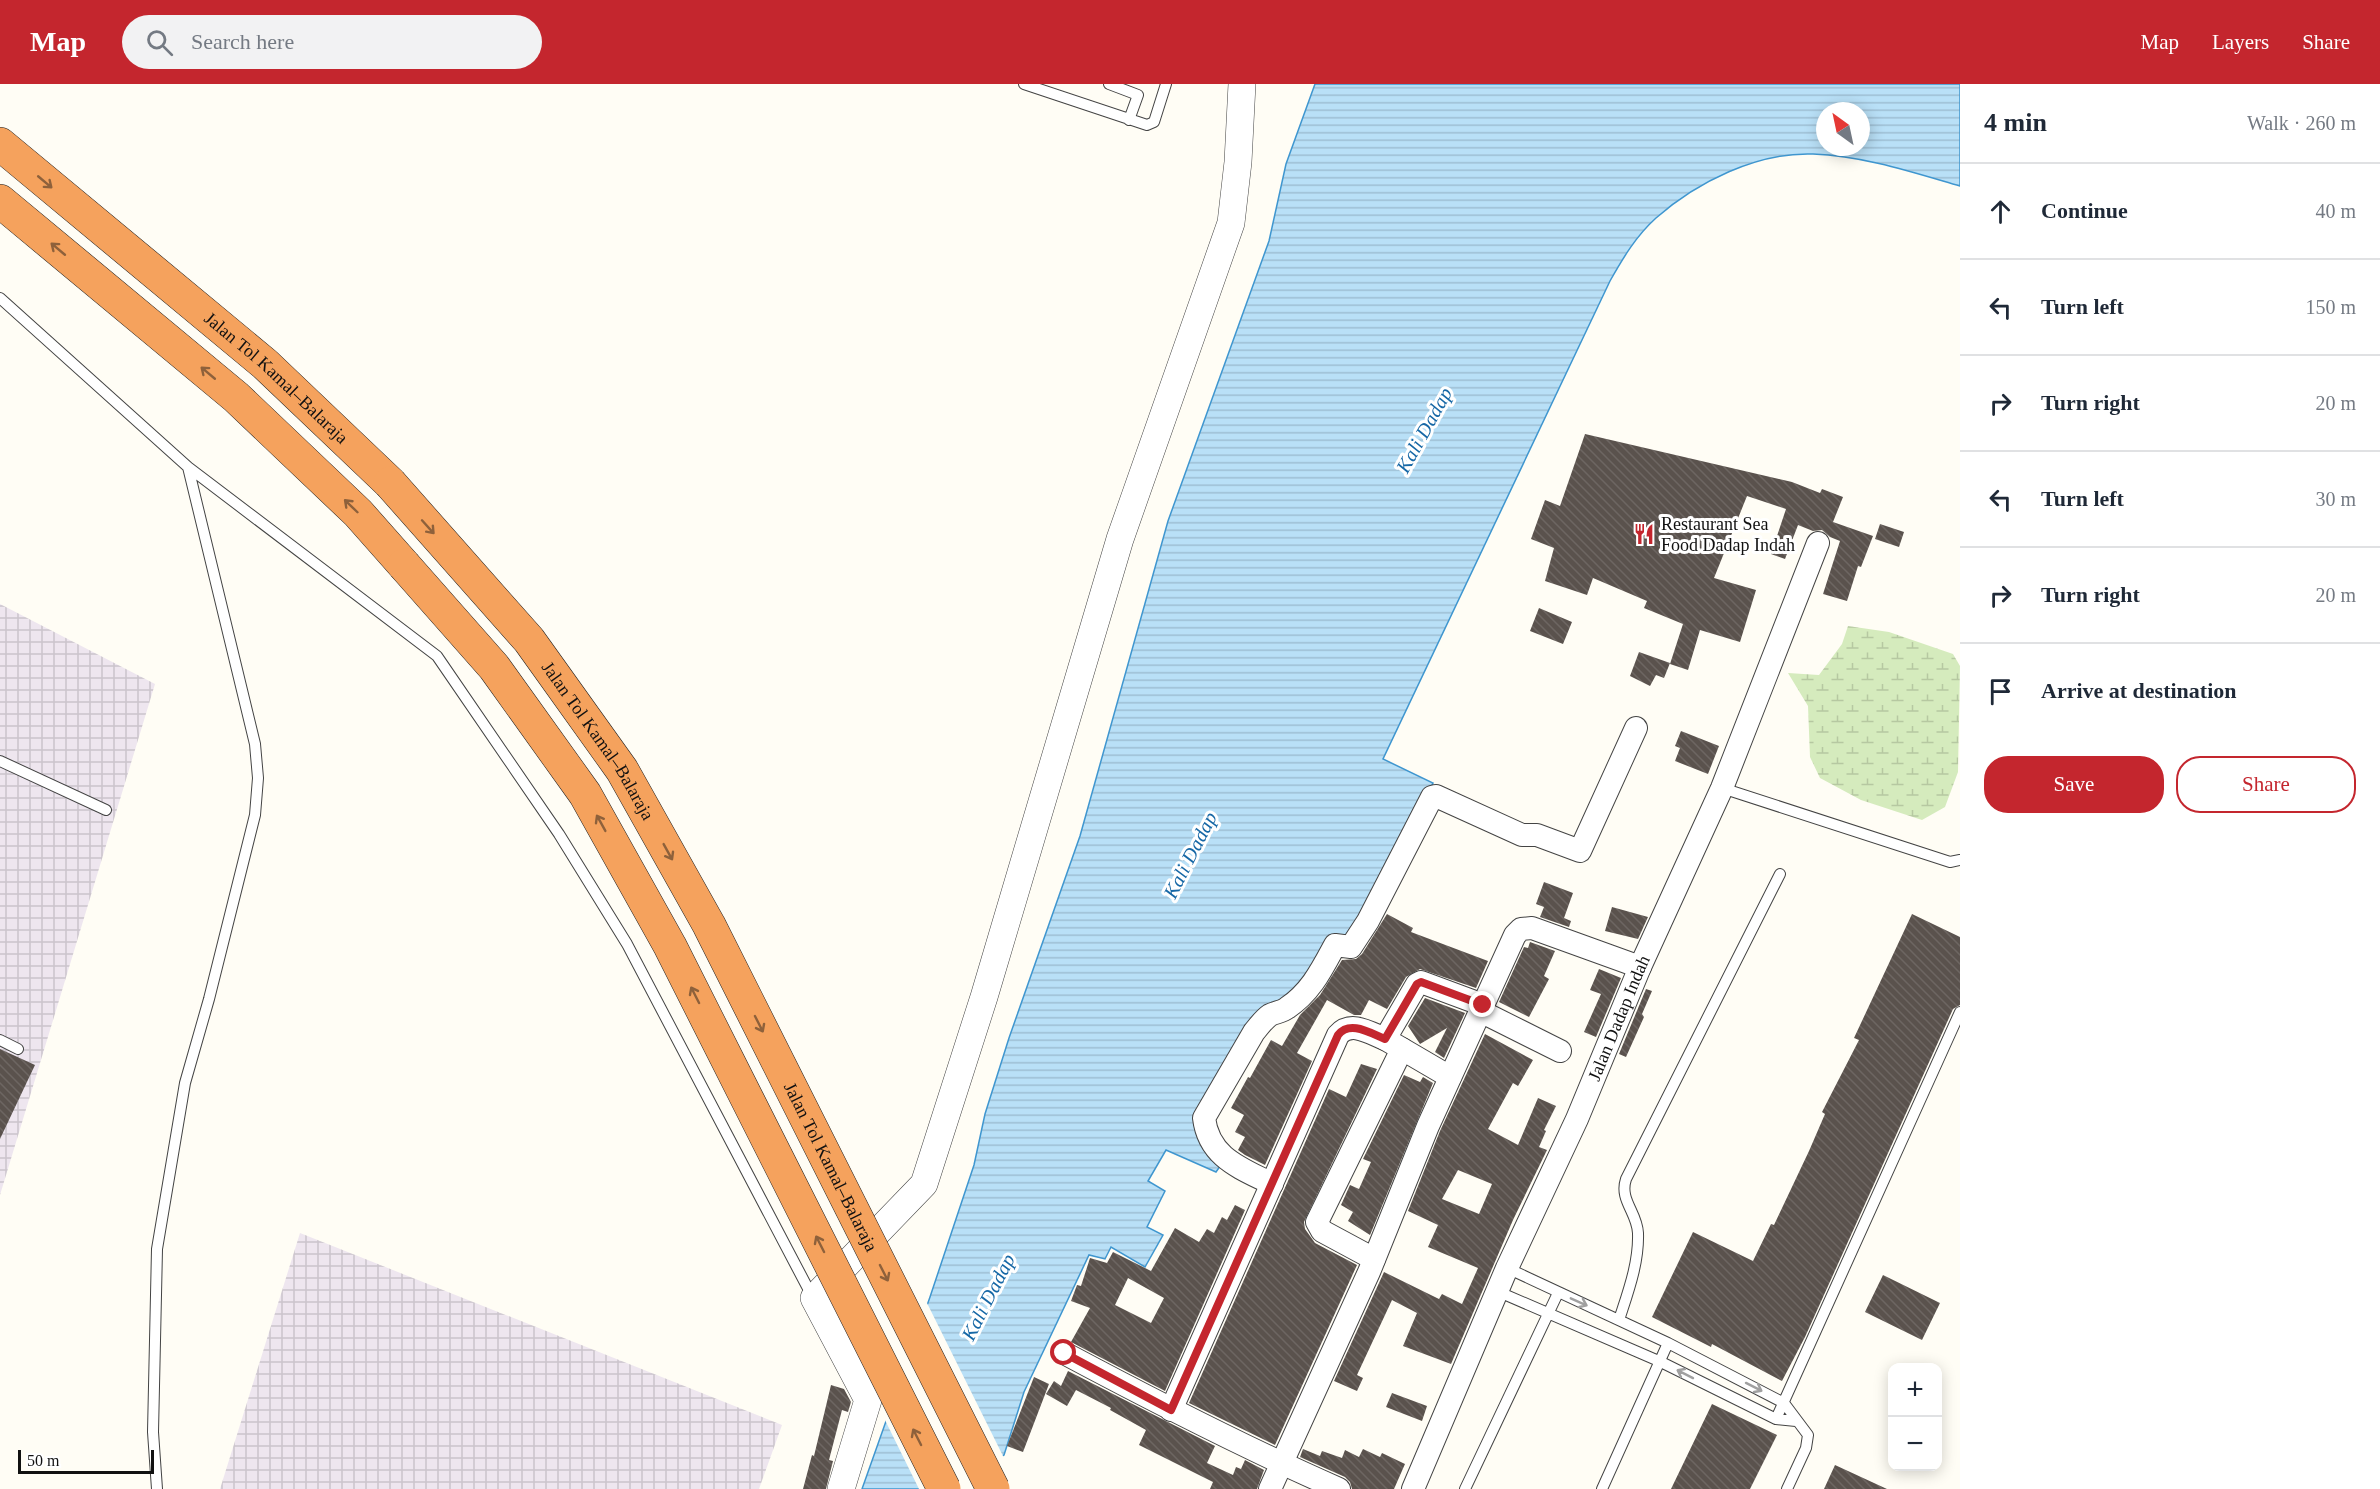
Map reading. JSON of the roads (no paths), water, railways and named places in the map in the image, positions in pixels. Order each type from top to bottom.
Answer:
[{"type":"highway","name":"Jalan Tol Kamal–Balaraja","points":[[0,144],[265,364],[390,483],[529,640],[622,770],[709,926],[993,1489]]},
{"type":"highway","points":[[0,201],[236,396],[358,513],[494,667],[585,794],[670,946],[944,1489]]},
{"type":"street","points":[[841,1489],[868,1400],[814,1298],[924,1184],[984,997],[1120,538],[1231,223],[1238,162],[1242,84]]},
{"type":"street","name":"Jalan Dadap Indah","points":[[1413,1489],[1499,1292],[1507,1268],[1577,1119],[1640,967],[1722,788],[1818,543]]},
{"type":"street","points":[[1272,1184],[1222,1156],[1210,1137],[1204,1118],[1254,1032],[1270,1015],[1286,1010],[1305,994],[1319,976],[1335,945],[1351,947],[1368,921],[1432,797],[1436,796],[1522,836],[1537,835],[1580,851],[1636,728]]},
{"type":"street","points":[[1270,1489],[1374,1259],[1428,1126],[1515,935],[1527,928],[1640,967]]},
{"type":"street","points":[[1374,1259],[1322,1231],[1317,1222],[1394,1044],[1417,984],[1421,982],[1482,1008],[1560,1051]]},
{"type":"street","points":[[1171,1410],[1338,1035],[1343,1029],[1352,1027],[1394,1044],[1450,1077]]},
{"type":"street","points":[[1064,1353],[1171,1410],[1339,1489]]},
{"type":"lane","points":[[1024,84],[1147,125],[1154,122],[1166,84]]},
{"type":"lane","points":[[1109,84],[1138,94],[1130,120]]},
{"type":"lane","points":[[0,298],[188,467],[437,656],[559,834],[627,944],[814,1298]]},
{"type":"lane","points":[[157,1489],[153,1432],[158,1250],[185,1083],[209,999],[255,815],[258,778],[255,744],[188,467]]},
{"type":"lane","points":[[0,761],[106,810]]},
{"type":"lane","points":[[1722,788],[1950,862],[1960,860]]},
{"type":"lane","points":[[1619,1320],[1635,1269],[1638,1236],[1636,1221],[1624,1196],[1626,1179],[1780,874]]},
{"type":"lane","points":[[1776,1419],[1960,1012]]},
{"type":"lane","points":[[0,1040],[18,1049]]},
{"type":"lane","points":[[1507,1268],[1668,1343],[1784,1403],[1807,1432],[1808,1441],[1787,1489]]},
{"type":"lane","points":[[1499,1292],[1661,1362],[1776,1419],[1796,1421]]},
{"type":"lane","points":[[1465,1489],[1558,1293]]},
{"type":"lane","points":[[1602,1489],[1668,1343]]},
{"type":"water","name":"Kali Dadap","points":[[1315,84],[1960,84],[1960,186],[1888,166],[1838,156],[1870,156],[1870,102],[1816,102],[1816,154],[1771,158],[1709,181],[1672,205],[1656,218],[1636,240],[1610,281],[1383,759],[1433,783],[1375,895],[1346,935],[1198,1115],[1223,1162],[1216,1172],[1166,1150],[1148,1181],[1165,1191],[1147,1227],[1163,1235],[1145,1267],[1111,1247],[1105,1259],[1089,1255],[1024,1392],[1004,1455],[974,1474],[966,1489],[862,1489],[930,1297],[974,1165],[985,1114],[1009,1038],[1080,836],[1168,521],[1269,241],[1286,164]]},
{"type":"place","name":"Restaurant Sea Food Dadap Indah","points":[[1644,534]]}]
